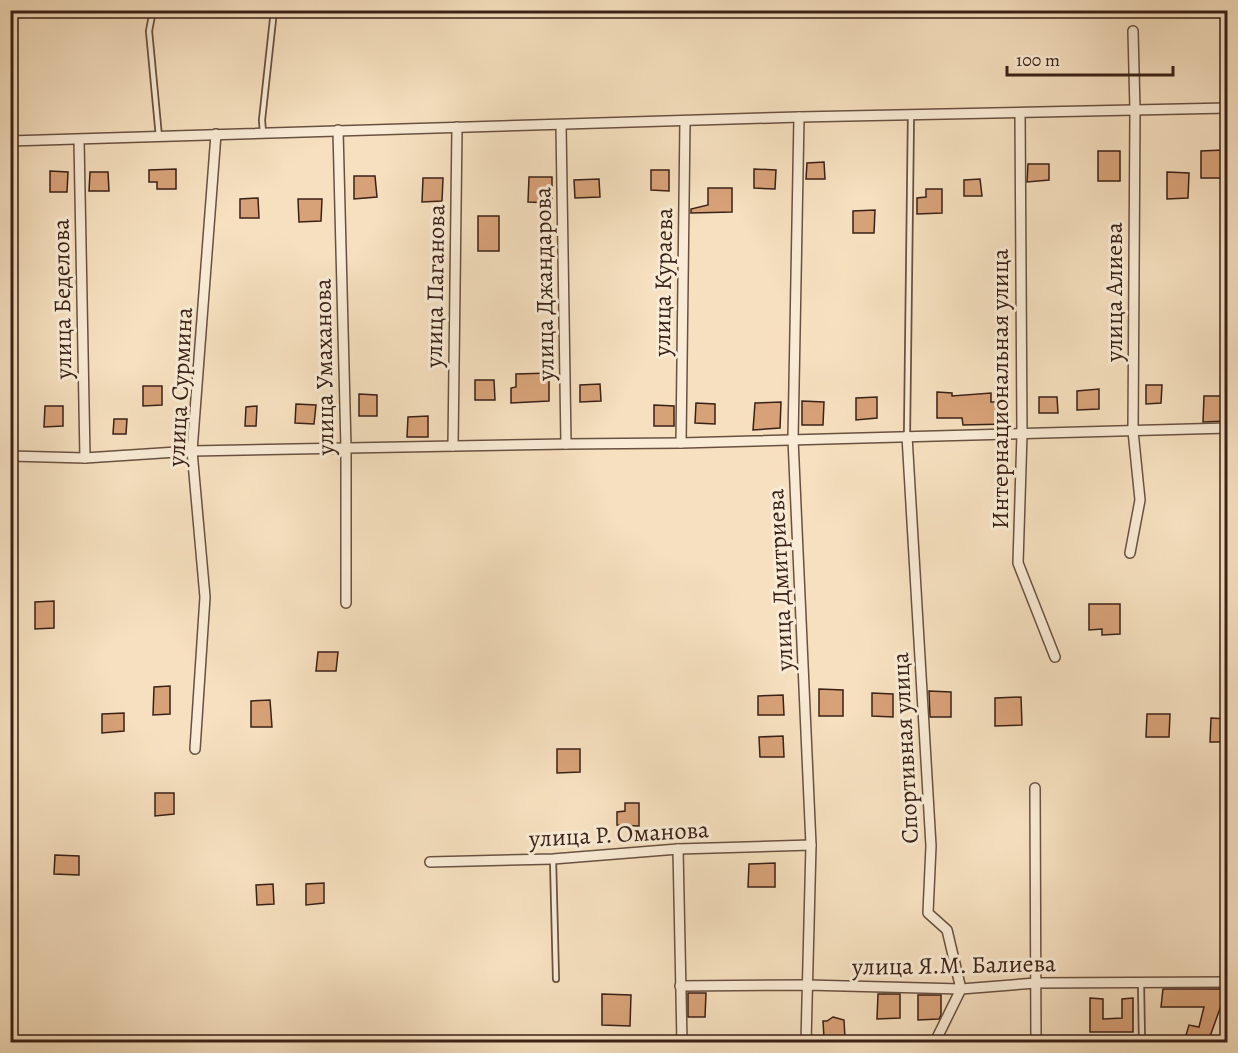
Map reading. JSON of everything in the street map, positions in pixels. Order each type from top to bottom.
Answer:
[{"type":"street","name":"улица Алиева","points":[[1130,553],[1140,500],[1133,431],[1135,110],[1133,31]]},
{"type":"street","points":[[10,141],[800,117],[1227,108]]},
{"type":"street","name":"Интернациональная улица","points":[[1020,113],[1022,434],[1018,563],[1055,657]]},
{"type":"street","name":"улица Дмитриева","points":[[800,117],[793,439],[811,845],[806,1042]]},
{"type":"street","name":"улица Кураева","points":[[681,443],[685,121]]},
{"type":"street","name":"улица Джандарова","points":[[561,124],[566,444]]},
{"type":"street","name":"улица Паганова","points":[[453,446],[457,127]]},
{"type":"street","name":"улица Умаханова","points":[[338,130],[346,448],[346,603]]},
{"type":"street","name":"улица Сурмина","points":[[195,749],[205,597],[192,451],[216,134]]},
{"type":"street","name":"улица Беделова","points":[[79,140],[85,458]]},
{"type":"street","points":[[10,456],[85,458],[192,451],[681,443],[1227,428]]},
{"type":"street","name":"Спортивная улица","points":[[907,436],[931,846],[928,913],[947,930],[961,989]]},
{"type":"street","points":[[1035,788],[1036,1042]]},
{"type":"street","name":"улица Р. Оманова","points":[[430,862],[553,859],[678,849],[811,845]]},
{"type":"street","points":[[678,849],[682,1042]]},
{"type":"street","name":"улица Я.М. Балиева","points":[[680,986],[807,985],[961,989],[1036,983],[1227,982]]},
{"type":"street","points":[[935,1042],[961,989]]},
{"type":"street","points":[[1224,1042],[1227,1031]]},
{"type":"lane","points":[[153,10],[149,31],[159,137]]},
{"type":"lane","points":[[263,133],[262,120],[274,10]]},
{"type":"lane","points":[[907,436],[911,114]]},
{"type":"lane","points":[[553,859],[556,979]]},
{"type":"lane","points":[[1141,984],[1142,1042]]},
{"type":"building","points":[[1223,150],[1224,178],[1201,178],[1201,151]]},
{"type":"building","points":[[1098,151],[1120,151],[1120,181],[1098,181]]},
{"type":"building","points":[[824,162],[825,179],[806,179],[807,163]]},
{"type":"building","points":[[1028,164],[1049,164],[1049,180],[1027,182]]},
{"type":"building","points":[[176,169],[176,189],[157,189],[157,182],[149,182],[149,170]]},
{"type":"building","points":[[754,169],[776,170],[775,189],[754,188]]},
{"type":"building","points":[[651,170],[669,170],[669,191],[651,190]]},
{"type":"building","points":[[50,171],[68,172],[67,192],[50,192]]},
{"type":"building","points":[[90,172],[108,172],[109,191],[89,191]]},
{"type":"building","points":[[1167,172],[1189,173],[1188,198],[1167,199]]},
{"type":"building","points":[[354,176],[375,176],[377,197],[354,199]]},
{"type":"building","points":[[529,177],[552,177],[552,203],[528,202]]},
{"type":"building","points":[[423,178],[443,178],[442,201],[422,202]]},
{"type":"building","points":[[599,179],[600,197],[575,198],[574,180]]},
{"type":"building","points":[[980,179],[982,196],[964,196],[964,180]]},
{"type":"building","points":[[708,188],[732,188],[732,212],[691,213],[691,209],[708,205]]},
{"type":"building","points":[[926,189],[942,189],[942,213],[917,214],[917,198],[926,197]]},
{"type":"building","points":[[258,198],[259,218],[240,218],[240,199]]},
{"type":"building","points":[[298,199],[322,199],[321,221],[299,222]]},
{"type":"building","points":[[875,210],[874,233],[853,233],[853,211]]},
{"type":"building","points":[[478,216],[499,216],[499,251],[478,251]]},
{"type":"building","points":[[549,373],[549,401],[511,403],[511,388],[516,387],[516,374]]},
{"type":"building","points":[[475,380],[494,380],[495,400],[475,400]]},
{"type":"building","points":[[600,384],[601,401],[580,402],[580,385]]},
{"type":"building","points":[[1146,385],[1162,385],[1161,403],[1146,404]]},
{"type":"building","points":[[143,386],[162,386],[162,405],[143,406]]},
{"type":"building","points":[[1099,389],[1099,409],[1077,410],[1077,391]]},
{"type":"building","points":[[937,392],[952,393],[952,396],[991,393],[991,402],[1005,402],[1006,424],[963,425],[962,418],[937,418]]},
{"type":"building","points":[[359,394],[377,395],[377,416],[359,416]]},
{"type":"building","points":[[1204,396],[1227,396],[1227,421],[1203,422]]},
{"type":"building","points":[[877,397],[877,418],[856,420],[856,398]]},
{"type":"building","points":[[1039,397],[1057,397],[1058,413],[1039,413]]},
{"type":"building","points":[[802,401],[824,402],[823,425],[802,425]]},
{"type":"building","points":[[781,402],[780,428],[753,430],[755,403]]},
{"type":"building","points":[[696,403],[715,404],[715,424],[695,423]]},
{"type":"building","points":[[296,404],[316,405],[314,424],[295,423]]},
{"type":"building","points":[[654,405],[674,406],[674,426],[654,426]]},
{"type":"building","points":[[45,406],[63,406],[63,426],[44,427]]},
{"type":"building","points":[[257,406],[256,426],[245,426],[246,407]]},
{"type":"building","points":[[428,416],[428,437],[407,437],[408,417]]},
{"type":"building","points":[[114,419],[127,419],[126,434],[113,434]]},
{"type":"building","points":[[54,601],[54,628],[35,629],[35,602]]},
{"type":"building","points":[[1089,604],[1120,604],[1120,634],[1102,635],[1102,629],[1089,630]]},
{"type":"building","points":[[318,652],[338,652],[336,671],[316,671]]},
{"type":"building","points":[[170,686],[170,714],[153,715],[154,687]]},
{"type":"building","points":[[819,689],[843,690],[843,716],[819,716]]},
{"type":"building","points":[[929,691],[951,692],[951,717],[930,717]]},
{"type":"building","points":[[872,693],[893,694],[893,717],[872,716]]},
{"type":"building","points":[[783,695],[784,715],[758,715],[758,696]]},
{"type":"building","points":[[1021,697],[1022,725],[995,726],[995,698]]},
{"type":"building","points":[[270,700],[272,727],[251,727],[251,701]]},
{"type":"building","points":[[124,713],[124,731],[102,733],[102,714]]},
{"type":"building","points":[[1147,714],[1170,714],[1169,737],[1146,737]]},
{"type":"building","points":[[1211,718],[1227,719],[1227,742],[1210,742]]},
{"type":"building","points":[[783,736],[784,757],[760,757],[759,737]]},
{"type":"building","points":[[557,749],[580,749],[580,772],[557,773]]},
{"type":"building","points":[[155,793],[174,793],[174,814],[155,816]]},
{"type":"building","points":[[625,803],[639,803],[639,826],[617,825],[617,812],[625,811]]},
{"type":"building","points":[[55,855],[79,856],[79,875],[54,874]]},
{"type":"building","points":[[775,863],[775,887],[748,887],[749,864]]},
{"type":"building","points":[[324,883],[324,903],[306,905],[306,884]]},
{"type":"building","points":[[273,884],[274,904],[257,905],[256,885]]},
{"type":"building","points":[[1163,989],[1227,989],[1208,1042],[1184,1042],[1189,1025],[1199,1027],[1204,1007],[1161,1007]]},
{"type":"building","points":[[688,993],[706,993],[705,1017],[688,1017]]},
{"type":"building","points":[[602,994],[631,995],[630,1026],[602,1025]]},
{"type":"building","points":[[878,994],[900,994],[900,1018],[877,1019]]},
{"type":"building","points":[[918,995],[941,995],[939,1019],[918,1020]]},
{"type":"building","points":[[1090,998],[1103,999],[1103,1019],[1122,1018],[1122,999],[1133,998],[1133,1032],[1090,1032]]},
{"type":"building","points":[[833,1017],[844,1020],[845,1038],[824,1038],[823,1021]]}]
